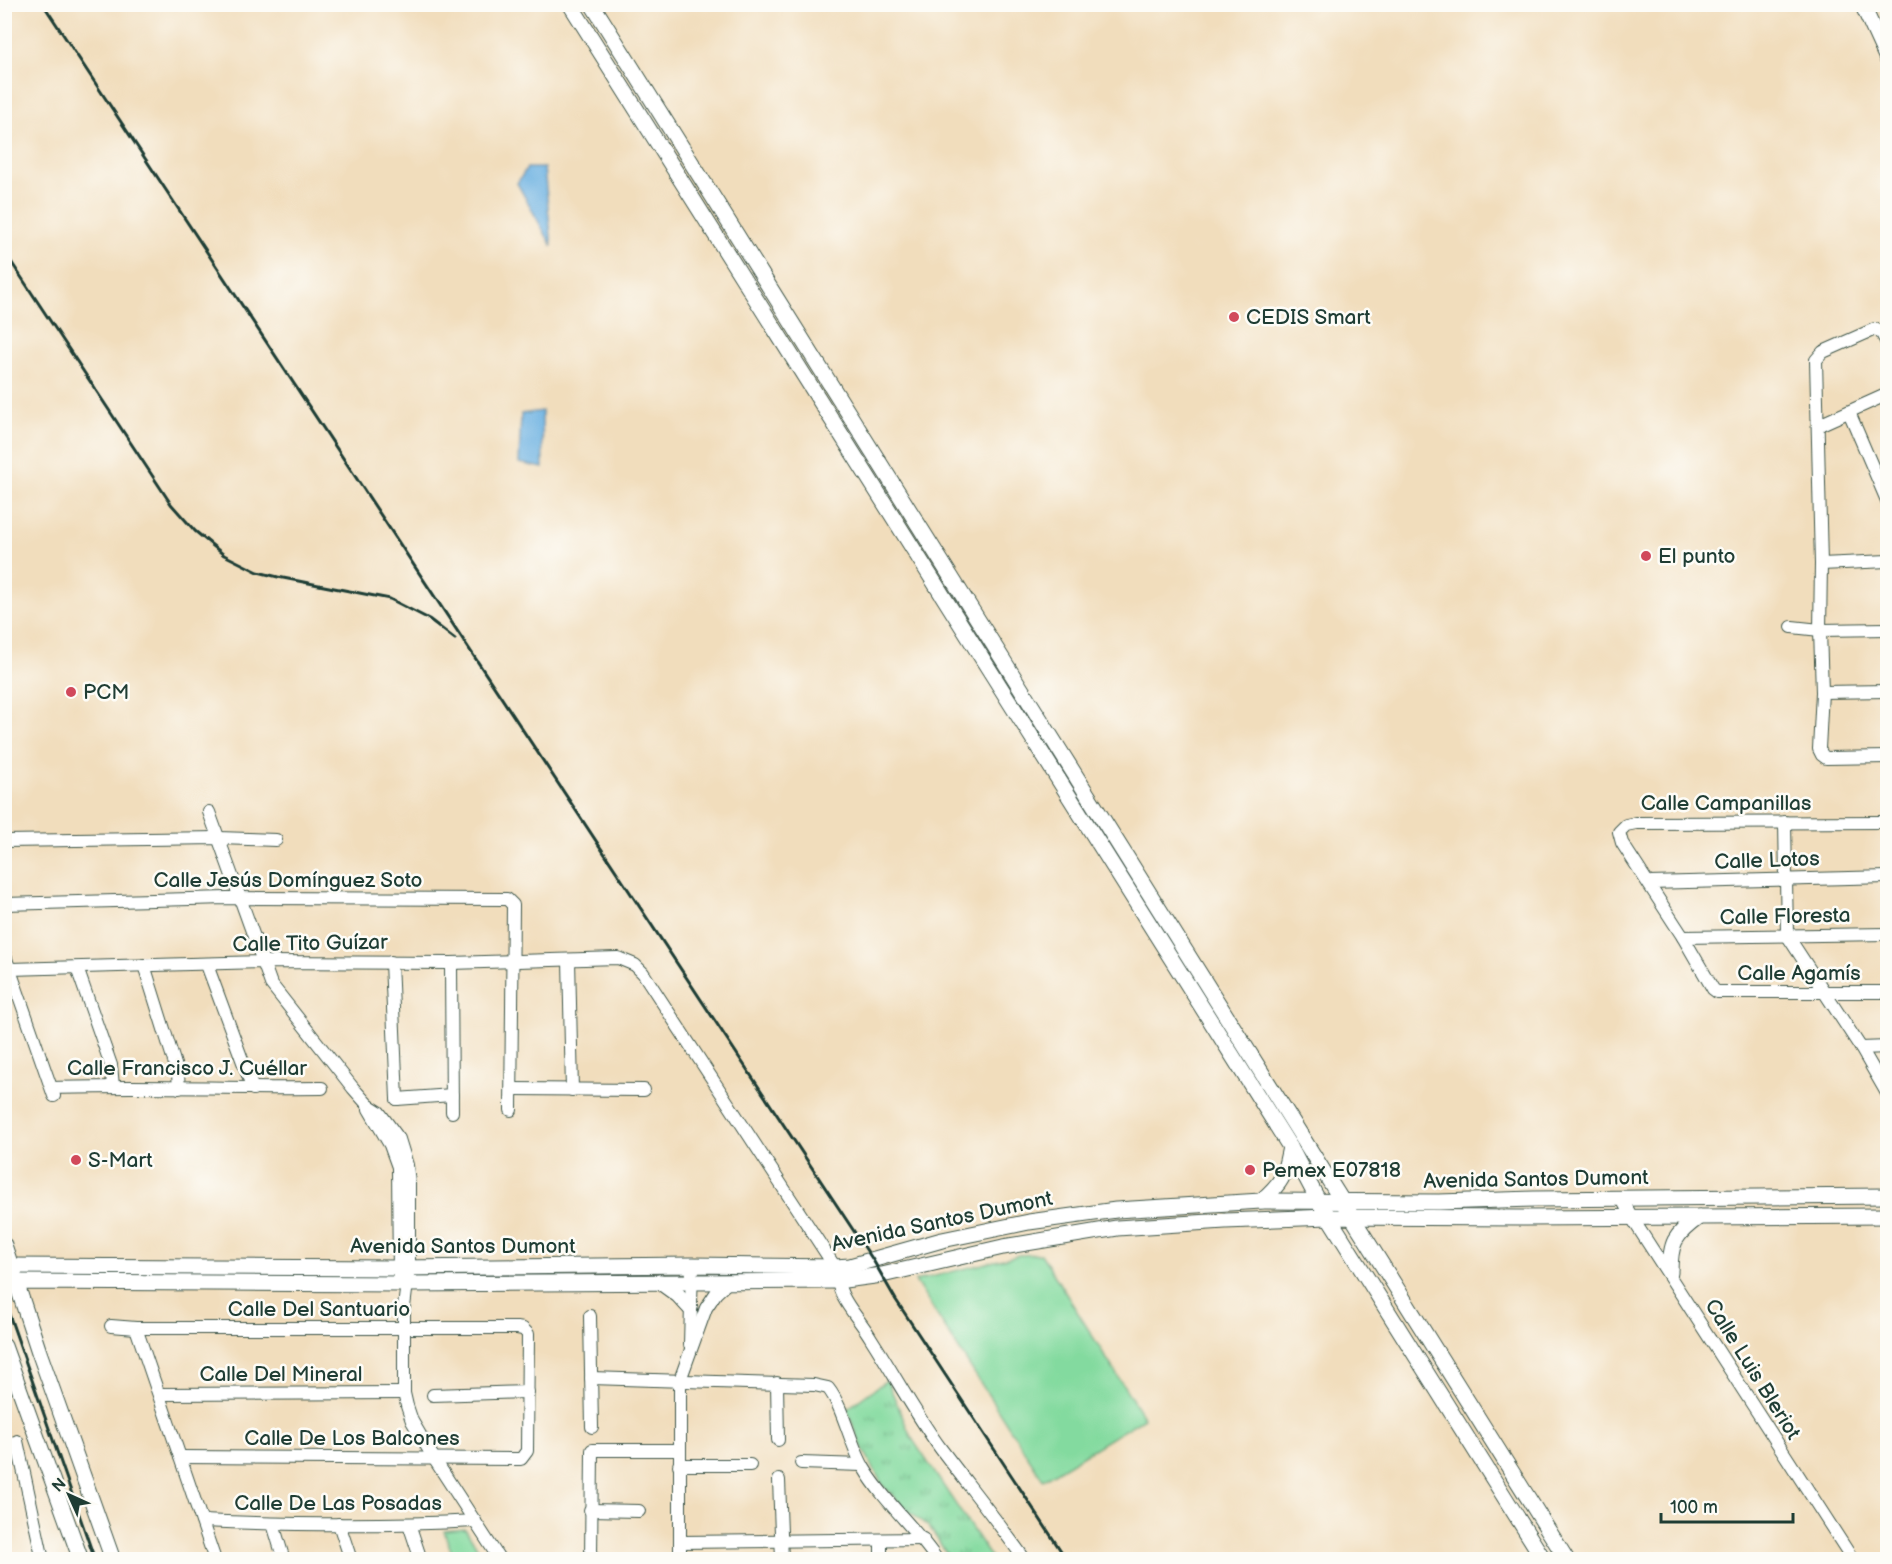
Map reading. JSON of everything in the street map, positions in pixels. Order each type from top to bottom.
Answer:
[{"type":"main road","points":[[570,4],[1290,1147],[1318,1200],[1544,1560]]},
{"type":"main road","points":[[592,4],[1341,1203],[1567,1560]]},
{"type":"main road","points":[[1862,4],[1887,60]]},
{"type":"main road","points":[[789,350],[802,339]]},
{"type":"main road","points":[[1261,1201],[1277,1187],[1282,1179],[1290,1147]]},
{"type":"main road","name":"Avenida Santos Dumont","points":[[8,1266],[692,1265],[841,1272],[867,1278],[1003,1247],[1117,1228],[1350,1217],[1534,1199],[1887,1196]]},
{"type":"main road","name":"Avenida Santos Dumont","points":[[11,1283],[404,1287],[729,1282],[841,1272],[867,1261],[942,1240],[1029,1222],[1116,1209],[1261,1201],[1318,1200],[1438,1210],[1632,1218],[1887,1216]]},
{"type":"main road","points":[[1670,1273],[1670,1251],[1674,1240],[1682,1230],[1699,1217]]},
{"type":"main road","points":[[4,1245],[11,1283],[39,1352],[113,1560]]},
{"type":"main road","points":[[660,1282],[678,1295],[690,1308]]},
{"type":"main road","points":[[4,1346],[81,1560]]},
{"type":"street","points":[[1887,345],[1881,332],[1875,329],[1823,352],[1816,360],[1819,425],[1822,692],[1819,749],[1826,758],[1887,757]]},
{"type":"street","points":[[1819,425],[1887,394]]},
{"type":"street","points":[[1849,412],[1887,503]]},
{"type":"street","points":[[1821,564],[1887,561]]},
{"type":"street","points":[[1792,627],[1820,630],[1887,629]]},
{"type":"street","points":[[1822,692],[1887,691]]},
{"type":"street","points":[[209,812],[271,984],[373,1111],[399,1139],[407,1165],[409,1184],[404,1267],[404,1393],[412,1421],[500,1560]]},
{"type":"street","points":[[1785,822],[1787,935],[1861,1048],[1887,1095]]},
{"type":"street","name":"Calle Campanillas","points":[[1713,989],[1683,937],[1622,843],[1619,832],[1626,825],[1636,823],[1887,822]]},
{"type":"street","points":[[4,841],[219,838],[276,840]]},
{"type":"street","name":"Calle Lotos","points":[[1649,883],[1887,877]]},
{"type":"street","name":"Calle Jesús Domínguez Soto","points":[[4,904],[240,898],[505,898],[513,905],[511,1110]]},
{"type":"street","name":"Calle Floresta","points":[[1683,937],[1887,934]]},
{"type":"street","points":[[4,953],[10,969]]},
{"type":"street","name":"Calle Tito Guízar","points":[[10,969],[262,962],[451,963],[611,958],[627,960],[643,973],[841,1272]]},
{"type":"street","points":[[569,960],[572,1090]]},
{"type":"street","points":[[391,962],[396,1099]]},
{"type":"street","points":[[451,963],[452,1112]]},
{"type":"street","points":[[144,965],[178,1074],[179,1088]]},
{"type":"street","points":[[207,965],[253,1089]]},
{"type":"street","points":[[77,968],[111,1065],[113,1086]]},
{"type":"street","name":"Calle Francisco J. Cuéllar","points":[[10,969],[53,1092],[113,1086],[322,1088]]},
{"type":"street","name":"Calle Agamís","points":[[1713,989],[1720,993],[1887,992]]},
{"type":"street","points":[[1861,1048],[1887,1047]]},
{"type":"street","points":[[512,1089],[644,1090]]},
{"type":"street","points":[[373,1111],[396,1099],[452,1095]]},
{"type":"street","name":"Calle Luis Bleriot","points":[[1622,1199],[1632,1218],[1670,1273],[1853,1560]]},
{"type":"street","points":[[690,1348],[692,1265]]},
{"type":"street","points":[[841,1272],[842,1298],[863,1325],[940,1448],[981,1499],[1025,1560]]},
{"type":"street","points":[[680,1560],[680,1380],[690,1348],[710,1300],[729,1282]]},
{"type":"street","points":[[590,1316],[592,1427]]},
{"type":"street","name":"Calle Del Santuario","points":[[111,1326],[136,1328],[517,1328],[526,1331],[529,1340],[528,1392]]},
{"type":"street","points":[[136,1328],[215,1560]]},
{"type":"street","points":[[591,1378],[777,1383],[828,1388],[862,1465],[876,1487],[923,1539],[937,1560]]},
{"type":"street","points":[[777,1383],[778,1440]]},
{"type":"street","points":[[433,1395],[528,1392]]},
{"type":"street","name":"Calle De Los Balcones","points":[[180,1457],[433,1457],[517,1460],[524,1458],[527,1451],[528,1392]]},
{"type":"street","name":"Calle Del Mineral","points":[[159,1394],[404,1393]]},
{"type":"street","points":[[17,1441],[43,1560]]},
{"type":"street","points":[[591,1560],[592,1450],[679,1450]]},
{"type":"street","points":[[801,1463],[862,1465]]},
{"type":"street","points":[[680,1465],[750,1465]]},
{"type":"street","points":[[779,1480],[782,1560]]},
{"type":"street","points":[[590,1510],[639,1511]]},
{"type":"street","name":"Calle De Las Posadas","points":[[202,1521],[273,1524],[409,1524],[475,1521]]},
{"type":"street","points":[[273,1524],[285,1560]]},
{"type":"street","points":[[339,1524],[351,1560]]},
{"type":"street","points":[[409,1524],[421,1560]]},
{"type":"street","points":[[680,1542],[923,1539]]},
{"type":"street","points":[[881,1540],[881,1560]]},
{"type":"green space","points":[[1041,1254],[1144,1418],[1043,1480],[915,1281],[1019,1255]]},
{"type":"green space","points":[[887,1380],[911,1437],[992,1559],[950,1559],[930,1528],[907,1510],[883,1486],[860,1443],[847,1409]]},
{"type":"green space","points":[[465,1529],[485,1559],[454,1559],[444,1531]]},
{"type":"water","points":[[527,168],[544,168],[552,246],[517,183]]},
{"type":"water","points":[[542,411],[543,468],[519,463],[521,414]]},
{"type":"railway","points":[[43,4],[873,1260],[896,1300],[1067,1560]]},
{"type":"railway","points":[[4,251],[171,504],[195,531],[224,555],[258,572],[390,599],[429,619],[455,639]]},
{"type":"railway","points":[[4,1300],[95,1560]]},
{"type":"place","name":"CEDIS Smart","points":[[1234,317]]},
{"type":"place","name":"El punto","points":[[1646,556]]},
{"type":"place","name":"PCM","points":[[71,692]]},
{"type":"place","name":"S-Mart","points":[[76,1160]]},
{"type":"place","name":"Pemex E07818","points":[[1250,1170]]}]
